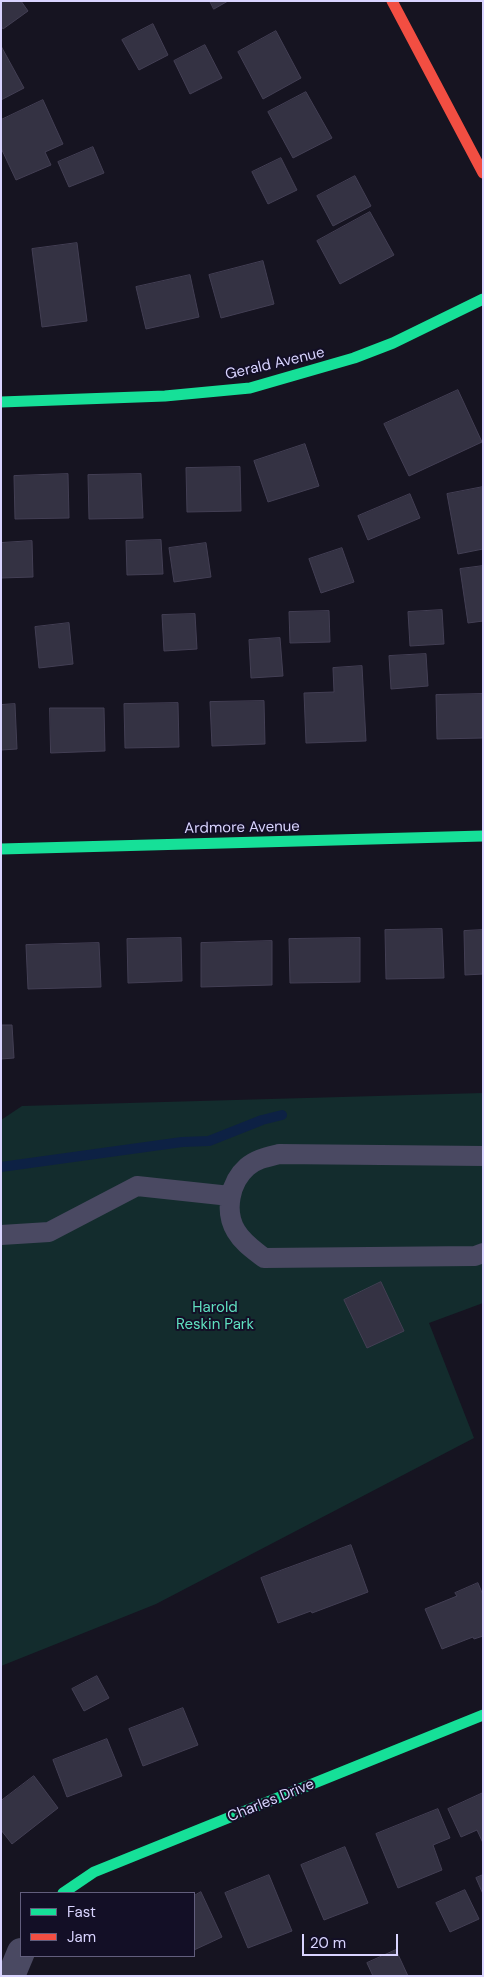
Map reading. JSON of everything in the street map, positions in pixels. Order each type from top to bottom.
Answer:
[{"type":"street","points":[[392,1],[483,173]]},
{"type":"street","name":"Gerald Avenue","points":[[1,402],[166,396],[250,388],[354,358],[393,343],[483,299]]},
{"type":"street","name":"Ardmore Avenue","points":[[1,849],[483,836]]},
{"type":"street","name":"Charles Drive","points":[[64,1892],[94,1872],[483,1715]]},
{"type":"street","points":[[11,1976],[20,1954]]},
{"type":"lane","points":[[483,1156],[279,1154],[262,1158],[247,1167],[236,1180],[230,1196],[230,1214],[236,1230],[246,1244],[264,1258],[476,1256],[483,1253]]},
{"type":"lane","points":[[1,1235],[49,1232],[137,1186],[230,1196]]},
{"type":"green space","name":"Harold Reskin Park","points":[[483,1093],[483,1303],[429,1323],[474,1438],[156,1604],[1,1666],[1,1120],[22,1106]]},
{"type":"building","points":[[1,1],[21,1],[28,11],[3,29],[1,26]]},
{"type":"building","points":[[210,1],[228,1],[214,9]]},
{"type":"building","points":[[153,24],[168,55],[139,70],[122,40]]},
{"type":"building","points":[[276,31],[301,78],[263,99],[238,52]]},
{"type":"building","points":[[205,45],[222,78],[190,94],[174,61]]},
{"type":"building","points":[[1,46],[24,88],[1,100]]},
{"type":"building","points":[[306,92],[332,138],[293,158],[268,112]]},
{"type":"building","points":[[43,100],[63,144],[45,152],[51,165],[16,180],[1,148],[1,120]]},
{"type":"building","points":[[93,147],[104,173],[69,187],[58,162]]},
{"type":"building","points":[[281,158],[297,190],[268,204],[252,172]]},
{"type":"building","points":[[355,176],[371,206],[333,226],[317,196]]},
{"type":"building","points":[[370,212],[394,255],[340,284],[317,241]]},
{"type":"building","points":[[77,243],[87,321],[42,327],[32,249]]},
{"type":"building","points":[[263,261],[274,304],[221,318],[209,275]]},
{"type":"building","points":[[190,275],[199,317],[146,329],[136,287]]},
{"type":"building","points":[[458,390],[482,442],[409,476],[384,424]]},
{"type":"building","points":[[305,444],[319,486],[268,502],[254,461]]},
{"type":"building","points":[[240,467],[241,511],[187,512],[186,468]]},
{"type":"building","points":[[68,474],[69,518],[15,519],[14,476]]},
{"type":"building","points":[[141,474],[143,518],[89,519],[88,475]]},
{"type":"building","points":[[483,487],[483,549],[458,554],[447,494]]},
{"type":"building","points":[[410,494],[420,518],[368,540],[358,516]]},
{"type":"building","points":[[161,540],[163,574],[127,575],[126,541]]},
{"type":"building","points":[[32,541],[33,577],[1,578],[1,543]]},
{"type":"building","points":[[206,543],[211,577],[174,582],[169,548]]},
{"type":"building","points":[[342,548],[354,582],[321,593],[309,559]]},
{"type":"building","points":[[483,566],[483,621],[468,623],[460,569]]},
{"type":"building","points":[[442,610],[444,644],[410,646],[408,612]]},
{"type":"building","points":[[329,611],[330,642],[290,643],[289,612]]},
{"type":"building","points":[[195,614],[197,649],[164,651],[162,615]]},
{"type":"building","points":[[69,623],[73,664],[39,668],[35,627]]},
{"type":"building","points":[[280,638],[283,676],[251,678],[249,640]]},
{"type":"building","points":[[426,654],[428,686],[391,689],[389,656]]},
{"type":"building","points":[[362,666],[366,741],[306,743],[304,693],[334,692],[333,668]]},
{"type":"building","points":[[483,694],[483,738],[437,739],[436,695]]},
{"type":"building","points":[[264,701],[265,744],[212,746],[210,702]]},
{"type":"building","points":[[178,703],[179,747],[125,748],[124,704]]},
{"type":"building","points":[[15,704],[17,749],[1,750],[1,705]]},
{"type":"building","points":[[50,708],[104,708],[105,751],[51,753]]},
{"type":"building","points":[[442,929],[444,978],[386,979],[385,930]]},
{"type":"building","points":[[483,930],[483,974],[465,975],[464,931]]},
{"type":"building","points":[[181,938],[182,981],[128,983],[127,939]]},
{"type":"building","points":[[360,938],[360,982],[290,983],[289,939]]},
{"type":"building","points":[[272,941],[272,985],[201,987],[201,943]]},
{"type":"building","points":[[99,943],[101,987],[28,989],[26,945]]},
{"type":"building","points":[[1,1025],[12,1025],[14,1058],[1,1059]]},
{"type":"building","points":[[381,1282],[404,1331],[367,1348],[344,1300]]},
{"type":"building","points":[[351,1545],[368,1592],[312,1613],[311,1611],[278,1623],[261,1578]]},
{"type":"building","points":[[478,1583],[483,1595],[483,1636],[474,1639],[473,1637],[442,1649],[425,1609],[457,1596],[455,1593]]},
{"type":"building","points":[[97,1676],[109,1698],[84,1711],[72,1689]]},
{"type":"building","points":[[183,1708],[198,1745],[143,1766],[129,1729]]},
{"type":"building","points":[[107,1739],[122,1776],[67,1797],[53,1760]]},
{"type":"building","points":[[34,1776],[58,1808],[12,1844],[1,1830],[1,1801]]},
{"type":"building","points":[[483,1793],[483,1843],[477,1830],[461,1837],[448,1809]]},
{"type":"building","points":[[438,1809],[450,1838],[433,1845],[442,1870],[398,1888],[376,1834]]},
{"type":"building","points":[[345,1847],[368,1903],[324,1920],[301,1865]]},
{"type":"building","points":[[269,1875],[292,1931],[248,1948],[225,1893]]},
{"type":"building","points":[[483,1875],[483,1894],[476,1878]]},
{"type":"building","points":[[465,1890],[479,1919],[450,1932],[436,1903]]},
{"type":"building","points":[[201,1892],[222,1937],[195,1950],[195,1895]]},
{"type":"building","points":[[396,1950],[408,1976],[373,1976],[367,1963]]},
{"type":"waterway","points":[[1,1167],[182,1142],[209,1141],[262,1120],[282,1115]]},
{"type":"traffic: fast","points":[[1,402],[165,396],[250,388],[354,358],[393,343],[483,299]]},
{"type":"traffic: fast","points":[[1,849],[483,836]]},
{"type":"traffic: fast","points":[[64,1892],[94,1872],[483,1715]]},
{"type":"traffic: jam","points":[[392,1],[483,173]]}]
